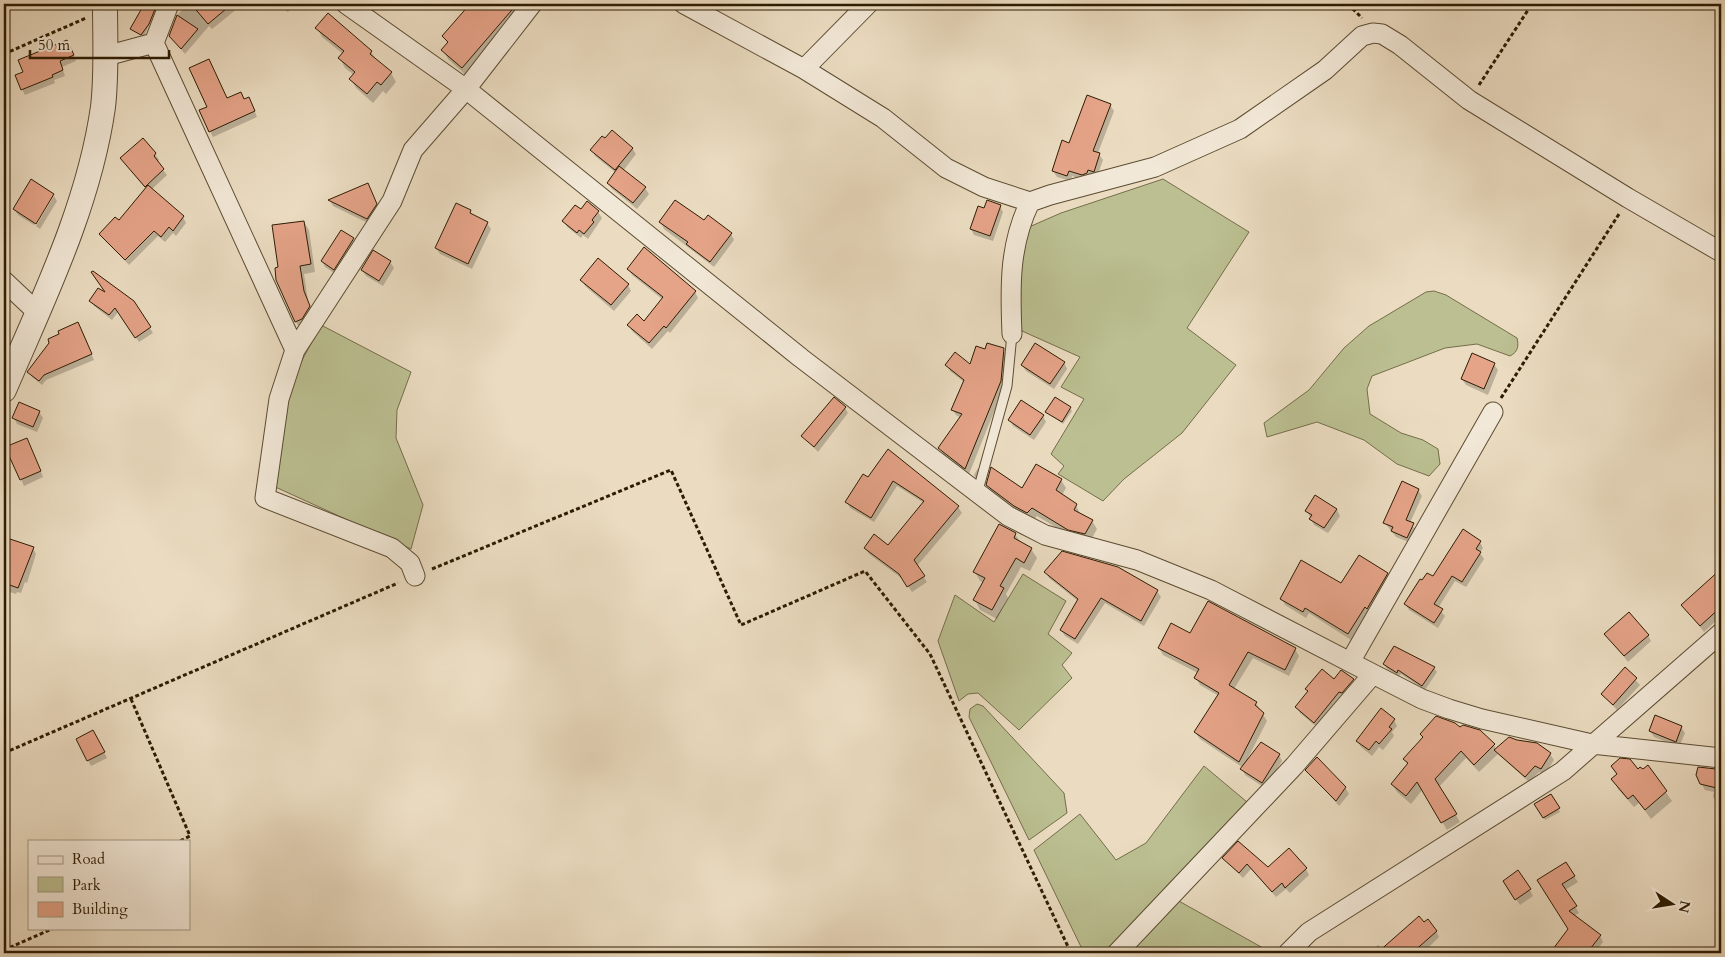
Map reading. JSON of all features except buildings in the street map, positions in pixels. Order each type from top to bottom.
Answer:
[{"type":"street","points":[[170,4],[154,44],[294,350]]},
{"type":"street","points":[[346,4],[466,90],[794,352],[1008,516],[1044,535],[1137,560],[1211,590],[1422,699],[1448,709],[1482,719],[1592,744],[1721,758]]},
{"type":"street","points":[[415,576],[410,562],[392,548],[265,498],[278,399],[294,350],[392,201],[413,150],[466,90],[532,4]]},
{"type":"street","points":[[684,4],[804,69],[884,118],[946,168],[984,186],[1030,202],[1155,167],[1240,129],[1325,70],[1362,36],[1373,33],[1382,34],[1400,45],[1469,100],[1628,198],[1721,252]]},
{"type":"street","points":[[804,69],[868,4]]},
{"type":"street","points":[[4,390],[81,200],[103,106],[106,56],[105,6]]},
{"type":"street","points":[[106,56],[154,44]]},
{"type":"street","points":[[1012,334],[1011,266],[1020,223],[1030,202]]},
{"type":"street","points":[[4,281],[37,312]]},
{"type":"street","points":[[1350,662],[1493,412]]},
{"type":"street","points":[[1288,953],[1309,932],[1563,771],[1721,633]]},
{"type":"street","points":[[1117,953],[1294,766],[1373,674]]},
{"type":"lane","points":[[977,494],[1007,386],[1012,334]]},
{"type":"path","points":[[1469,100],[1532,4]]},
{"type":"path","points":[[4,54],[105,6]]},
{"type":"path","points":[[1493,412],[1628,198]]},
{"type":"path","points":[[4,753],[415,576],[671,470],[741,625],[865,571],[930,654],[1071,953]]},
{"type":"path","points":[[131,698],[190,836],[182,840]]},
{"type":"path","points":[[4,950],[49,930]]},
{"type":"green space","points":[[1163,179],[1249,232],[1187,328],[1236,365],[1182,433],[1124,479],[1103,501],[1058,474],[1064,466],[1051,454],[1084,399],[1061,387],[1080,357],[1022,331],[1017,304],[1019,266],[1029,227],[1061,213]]},
{"type":"green space","points":[[1434,291],[1446,295],[1517,338],[1518,344],[1516,351],[1510,356],[1477,344],[1445,348],[1372,376],[1367,389],[1370,414],[1401,433],[1423,440],[1438,449],[1440,464],[1429,476],[1397,464],[1364,440],[1317,422],[1267,437],[1264,423],[1309,390],[1344,348],[1369,326],[1426,292]]},
{"type":"green space","points":[[321,325],[411,372],[397,410],[396,438],[423,505],[411,549],[271,485],[293,377]]},
{"type":"green space","points":[[1023,574],[1066,601],[1048,634],[1072,653],[1062,665],[1072,678],[1019,730],[978,693],[968,694],[959,701],[938,641],[955,595],[994,622]]},
{"type":"green space","points":[[977,704],[983,706],[1064,793],[1067,813],[1029,840],[969,717],[970,709]]},
{"type":"green space","points":[[1204,766],[1247,802],[1105,953],[1084,953],[1034,850],[1080,814],[1116,860],[1146,843]]},
{"type":"green space","points":[[1177,900],[1272,953],[1130,953]]}]
